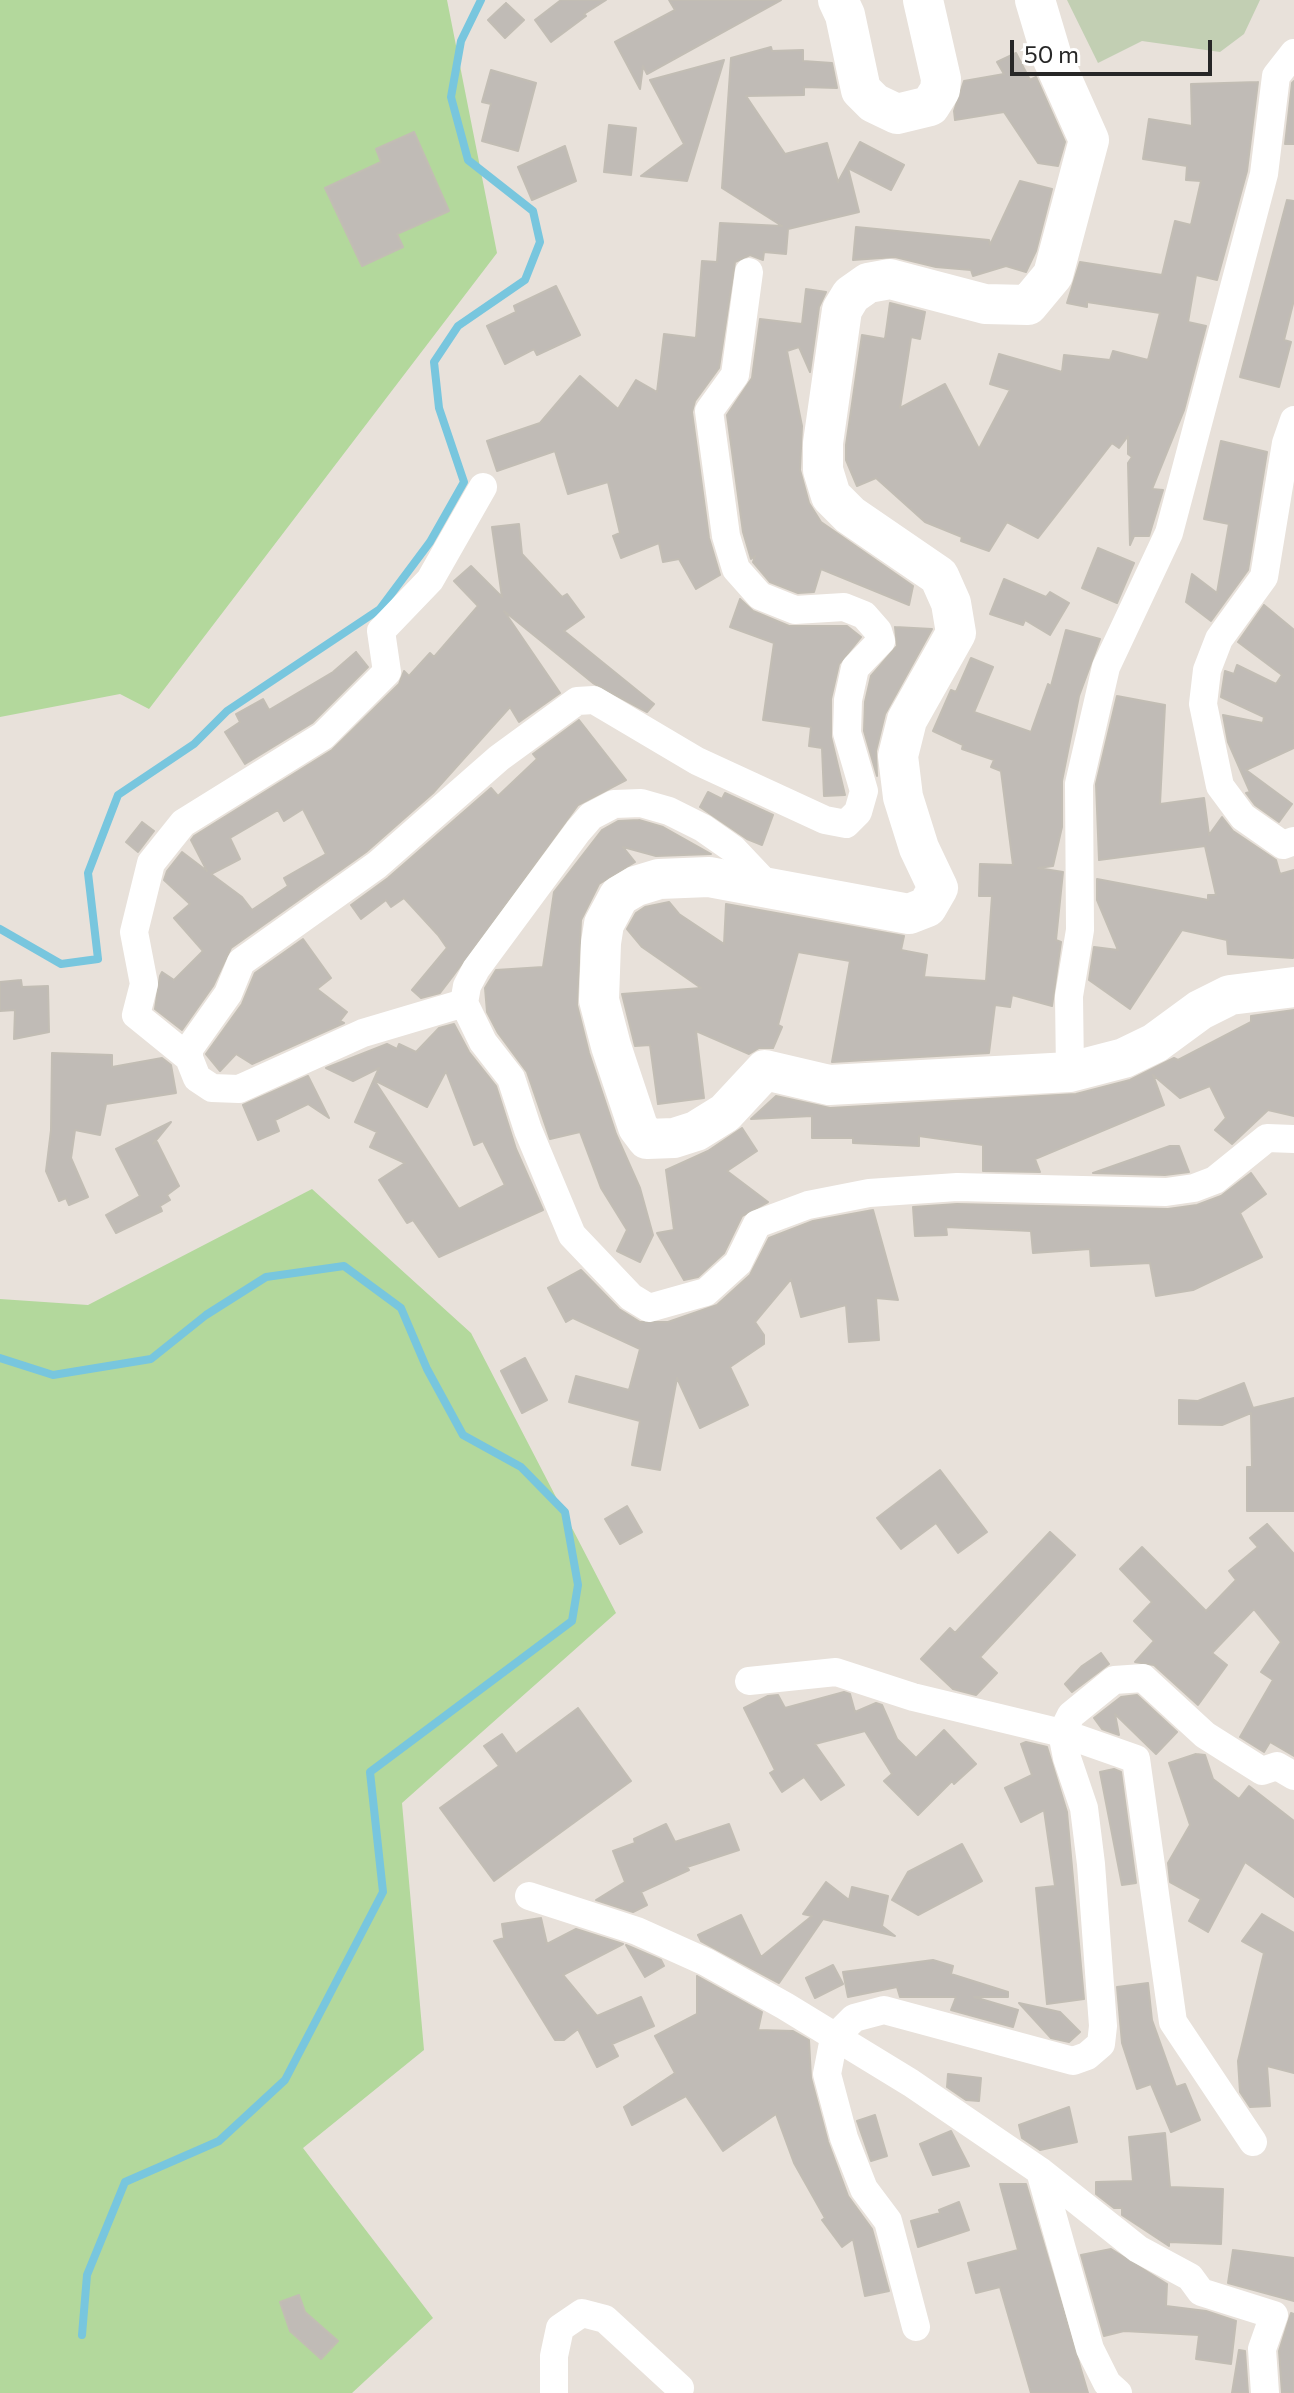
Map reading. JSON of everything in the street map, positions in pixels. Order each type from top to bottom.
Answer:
[{"type":"street","points":[[838,0],[845,15],[861,90],[874,103],[897,114],[930,106],[940,90],[936,49],[923,0]]},
{"type":"street","points":[[1035,0],[1052,57],[1089,140],[1053,275],[1028,305],[985,304],[890,279],[868,283],[851,295],[842,310],[823,443],[823,470],[831,496],[850,515],[939,576],[951,603],[956,633],[907,720],[898,756],[903,797],[919,848],[938,888],[927,907],[909,914],[709,877],[659,879],[619,896],[611,909],[601,943],[599,1000],[638,1127],[647,1139],[674,1138],[696,1131],[725,1113],[765,1070],[829,1085],[1070,1072],[1124,1058],[1230,995],[1294,987]]},
{"type":"street","points":[[1070,1072],[1069,996],[1080,930],[1079,784],[1106,667],[1169,533],[1264,174],[1276,76],[1294,53]]},
{"type":"street","points":[[464,1003],[363,1033],[239,1089],[212,1088],[197,1078],[189,1058],[189,1049],[228,994],[241,962],[269,939],[377,865],[499,758],[577,701],[587,699],[602,704],[697,761],[825,820],[846,824],[858,812],[864,791],[847,733],[848,700],[855,668],[881,641],[878,631],[864,615],[844,607],[795,610],[760,596],[736,569],[726,536],[709,411],[735,375],[749,272]]},
{"type":"street","points":[[1294,420],[1286,443],[1264,577],[1219,639],[1207,670],[1203,704],[1220,786],[1243,817],[1283,845],[1294,841]]},
{"type":"street","points":[[189,1058],[136,1015],[144,984],[134,932],[151,863],[183,823],[323,736],[387,672],[381,631],[430,580],[483,487]]},
{"type":"street","points":[[769,887],[733,849],[703,828],[669,811],[641,803],[614,804],[591,816],[569,843],[476,969],[467,986],[464,1003],[483,1042],[511,1078],[528,1130],[572,1235],[631,1297],[649,1308],[706,1292],[738,1263],[757,1224],[808,1205],[869,1193],[957,1187],[1166,1192],[1194,1188],[1215,1180],[1267,1138],[1294,1139]]},
{"type":"street","points":[[749,1681],[836,1672],[913,1697],[1062,1733],[1136,1759],[1173,2022],[1253,2142]]},
{"type":"street","points":[[916,2327],[888,2221],[864,2189],[844,2138],[827,2074],[834,2038],[854,2018],[884,2010],[1073,2061],[1087,2056],[1101,2044],[1103,2026],[1084,1808],[1062,1733],[1071,1715],[1114,1680],[1143,1678],[1205,1735],[1262,1771],[1277,1766],[1294,1776]]},
{"type":"street","points":[[529,1896],[637,1931],[706,1962],[911,2083],[1040,2171],[1138,2249],[1190,2277],[1201,2292],[1284,2316],[1262,2349],[1265,2393]]},
{"type":"street","points":[[1040,2171],[1090,2349],[1107,2383],[1118,2393]]},
{"type":"street","points":[[554,2393],[554,2356],[560,2328],[582,2313],[605,2319],[680,2388]]},
{"type":"green space","points":[[0,0],[447,0],[497,253],[149,709],[120,694],[0,717]]},
{"type":"green space","points":[[1067,0],[1260,0],[1244,34],[1220,52],[1142,41],[1098,63]]},
{"type":"green space","points":[[312,1189],[471,1333],[616,1613],[402,1803],[424,2050],[303,2148],[433,2318],[352,2393],[0,2393],[0,1299],[88,1305]]},
{"type":"building","points":[[561,0],[606,0],[551,42],[535,20]]},
{"type":"building","points":[[669,0],[781,0],[647,74],[643,66],[640,89],[615,42],[675,10]]},
{"type":"building","points":[[506,3],[524,20],[505,38],[488,20]]},
{"type":"building","points":[[771,47],[772,51],[803,50],[803,61],[832,63],[837,88],[804,87],[804,95],[746,96],[785,154],[827,143],[838,182],[860,142],[904,165],[891,190],[848,168],[859,212],[788,229],[786,254],[764,252],[763,260],[750,255],[735,262],[719,368],[695,401],[692,412],[709,538],[720,575],[696,589],[679,559],[663,562],[659,543],[621,558],[613,536],[620,533],[608,482],[568,494],[555,451],[497,471],[487,441],[540,423],[580,376],[618,409],[636,380],[657,392],[664,334],[696,338],[702,261],[717,262],[720,223],[782,226],[722,188],[731,58]]},
{"type":"building","points":[[1016,53],[1030,80],[1036,77],[1065,142],[1058,166],[1038,163],[1004,112],[955,120],[954,111],[964,81],[1004,74],[997,62]]},
{"type":"building","points":[[724,60],[687,181],[641,176],[684,144],[650,80]]},
{"type":"building","points":[[491,70],[536,83],[518,151],[482,141],[491,104],[482,102]]},
{"type":"building","points":[[1294,81],[1294,144],[1285,144],[1292,83]]},
{"type":"building","points":[[1258,82],[1247,171],[1217,280],[1196,275],[1188,322],[1206,326],[1184,410],[1152,489],[1163,490],[1149,536],[1134,536],[1130,545],[1128,463],[1132,457],[1128,454],[1128,436],[1119,448],[1112,443],[1038,538],[1007,522],[989,551],[961,541],[962,537],[925,522],[876,478],[857,486],[846,460],[846,445],[862,335],[885,339],[890,303],[925,312],[920,339],[911,337],[900,408],[945,384],[979,449],[1010,390],[990,384],[999,354],[1062,372],[1064,355],[1110,360],[1113,351],[1148,360],[1160,313],[1087,302],[1087,307],[1067,303],[1080,262],[1162,275],[1175,221],[1191,225],[1201,181],[1186,180],[1187,166],[1143,159],[1149,119],[1192,126],[1191,84]]},
{"type":"building","points":[[609,125],[636,128],[631,175],[604,172]]},
{"type":"building","points":[[414,132],[449,211],[397,234],[403,247],[362,266],[325,188],[381,162],[376,149]]},
{"type":"building","points":[[565,146],[576,181],[532,200],[518,167]]},
{"type":"building","points":[[1020,181],[1052,189],[1036,251],[1026,272],[1006,266],[973,276],[971,270],[936,267],[895,257],[853,260],[856,227],[989,240],[990,245]]},
{"type":"building","points":[[1287,200],[1294,201],[1294,300],[1284,340],[1291,342],[1279,387],[1240,377]]},
{"type":"building","points":[[556,286],[580,335],[537,355],[534,349],[505,364],[487,326],[516,312],[514,306]]},
{"type":"building","points":[[806,289],[826,292],[819,307],[810,372],[799,347],[787,351],[802,426],[800,470],[809,503],[821,522],[913,586],[909,605],[821,569],[814,592],[798,593],[770,582],[753,562],[755,556],[751,559],[743,532],[727,415],[752,378],[760,319],[802,324]]},
{"type":"building","points":[[1221,441],[1267,452],[1248,570],[1211,621],[1186,602],[1192,574],[1217,593],[1229,524],[1204,519]]},
{"type":"building","points":[[519,524],[522,554],[562,597],[567,594],[584,617],[564,631],[654,704],[647,712],[593,683],[504,611],[560,693],[519,722],[510,707],[433,793],[366,852],[231,948],[213,986],[182,1030],[155,1009],[160,976],[162,972],[174,980],[203,951],[174,918],[190,904],[164,880],[167,871],[182,852],[207,871],[191,840],[194,836],[332,750],[399,684],[404,671],[409,676],[430,653],[434,657],[478,606],[454,581],[471,566],[502,597],[492,527]],"holes":[[[303,809],[326,854],[284,878],[288,886],[252,910],[242,897],[211,874],[240,859],[230,838],[278,810],[284,821]]]},
{"type":"building","points":[[1098,548],[1134,563],[1117,603],[1082,588]]},
{"type":"building","points":[[1004,579],[1046,597],[1050,592],[1069,603],[1050,635],[1025,620],[1023,625],[990,614]]},
{"type":"building","points":[[740,599],[753,611],[789,626],[847,626],[861,637],[839,664],[831,699],[831,737],[845,795],[824,796],[822,748],[809,746],[811,727],[763,720],[774,643],[730,627]]},
{"type":"building","points":[[1264,605],[1293,629],[1294,748],[1246,770],[1292,804],[1279,822],[1255,805],[1246,793],[1250,792],[1228,742],[1223,715],[1263,723],[1264,717],[1221,697],[1225,671],[1234,674],[1237,665],[1276,684],[1282,675],[1238,642]]},
{"type":"building","points":[[895,627],[932,629],[885,714],[876,751],[877,776],[864,731],[865,702],[871,676],[897,646]]},
{"type":"building","points":[[1066,630],[1100,639],[1079,696],[1062,781],[1062,827],[1053,866],[1038,868],[1063,872],[1056,940],[1061,942],[1052,1006],[1012,995],[1010,1007],[995,1005],[989,1053],[832,1062],[850,961],[798,952],[778,1025],[782,1027],[773,1048],[759,1048],[749,1054],[696,1031],[704,1098],[658,1104],[650,1045],[635,1046],[622,994],[701,988],[642,947],[627,929],[636,913],[645,907],[669,902],[679,914],[724,944],[726,904],[904,936],[901,950],[927,955],[924,977],[986,981],[992,896],[979,896],[980,864],[1013,865],[1001,771],[991,767],[994,760],[962,749],[963,745],[933,731],[951,690],[956,692],[971,658],[993,667],[974,712],[1031,732],[1048,684],[1051,686]]},
{"type":"building","points":[[356,652],[368,667],[312,723],[245,764],[225,732],[240,722],[236,714],[263,699],[269,710],[333,672]]},
{"type":"building","points":[[1117,696],[1165,705],[1160,804],[1204,798],[1209,835],[1222,817],[1233,831],[1276,860],[1280,874],[1294,870],[1293,958],[1228,954],[1227,940],[1182,930],[1130,1009],[1089,980],[1094,947],[1118,950],[1097,900],[1097,879],[1208,900],[1208,895],[1216,895],[1205,846],[1099,860],[1096,784]]},
{"type":"building","points":[[579,720],[626,780],[578,805],[440,993],[421,998],[412,990],[447,948],[438,935],[404,898],[391,907],[386,900],[361,919],[351,905],[388,878],[491,788],[498,796],[537,759],[533,754]]},
{"type":"building","points":[[708,792],[722,799],[725,793],[773,815],[762,845],[747,839],[700,807]]},
{"type":"building","points":[[639,820],[663,827],[711,854],[656,856],[623,847],[635,862],[599,884],[581,920],[577,1005],[589,1053],[616,1134],[640,1188],[653,1235],[640,1262],[617,1251],[627,1230],[601,1188],[580,1132],[550,1139],[527,1072],[498,1033],[487,1012],[485,988],[496,970],[543,967],[554,892],[602,830],[618,821]]},
{"type":"building","points":[[142,822],[154,831],[138,852],[126,842]]},
{"type":"building","points":[[303,939],[331,978],[317,989],[347,1012],[340,1021],[344,1023],[252,1064],[236,1054],[220,1071],[206,1054],[242,1004],[255,973]]},
{"type":"building","points":[[21,980],[22,987],[48,986],[49,1032],[14,1039],[15,1010],[0,1011],[0,982]]},
{"type":"building","points":[[1294,1010],[1294,1116],[1268,1110],[1232,1144],[1215,1130],[1226,1118],[1210,1086],[1180,1098],[1153,1075],[1164,1105],[1035,1159],[1040,1172],[983,1171],[983,1145],[919,1136],[919,1146],[853,1143],[853,1138],[812,1138],[812,1116],[751,1119],[776,1096],[830,1108],[1076,1094],[1130,1080],[1174,1058],[1178,1060],[1251,1022],[1251,1016]]},
{"type":"building","points":[[454,1024],[469,1052],[496,1086],[516,1149],[543,1210],[439,1257],[413,1220],[407,1223],[379,1180],[405,1163],[370,1147],[377,1132],[355,1122],[379,1068],[353,1081],[326,1068],[387,1044],[397,1049],[399,1044],[416,1052],[439,1028]],"holes":[[[446,1071],[474,1145],[483,1141],[505,1185],[459,1209],[374,1080],[427,1107]]]},
{"type":"building","points":[[52,1053],[112,1055],[112,1067],[162,1058],[171,1065],[176,1093],[106,1104],[100,1135],[75,1130],[71,1158],[88,1197],[69,1205],[66,1198],[59,1201],[46,1171],[51,1130]]},
{"type":"building","points":[[308,1076],[329,1118],[308,1104],[275,1120],[279,1131],[258,1140],[243,1105]]},
{"type":"building","points":[[171,1122],[153,1144],[157,1142],[179,1186],[167,1195],[170,1200],[160,1206],[162,1211],[116,1233],[106,1215],[140,1196],[116,1149]]},
{"type":"building","points":[[742,1128],[757,1151],[727,1171],[768,1202],[742,1216],[724,1253],[698,1277],[684,1280],[657,1233],[674,1230],[666,1170],[708,1151]]},
{"type":"building","points":[[1170,1146],[1179,1146],[1189,1172],[1165,1175],[1093,1173]]},
{"type":"building","points":[[1251,1173],[1266,1194],[1240,1213],[1262,1257],[1193,1290],[1156,1296],[1150,1263],[1091,1266],[1090,1249],[1033,1253],[1031,1231],[946,1227],[947,1235],[915,1236],[913,1207],[957,1204],[1168,1209],[1197,1205],[1221,1196]]},
{"type":"building","points":[[873,1210],[898,1300],[876,1298],[879,1340],[849,1342],[846,1305],[801,1317],[791,1279],[755,1322],[764,1335],[764,1344],[730,1367],[748,1405],[700,1428],[677,1378],[660,1470],[632,1465],[640,1421],[569,1402],[576,1376],[629,1390],[640,1349],[573,1318],[566,1322],[548,1288],[581,1270],[619,1309],[640,1322],[668,1322],[717,1305],[750,1275],[769,1238],[813,1221]]},
{"type":"building","points":[[525,1358],[547,1400],[522,1413],[501,1371]]},
{"type":"building","points":[[1244,1383],[1253,1408],[1294,1398],[1294,1511],[1247,1511],[1247,1467],[1252,1467],[1251,1413],[1222,1425],[1179,1424],[1179,1400],[1198,1401]]},
{"type":"building","points":[[940,1470],[987,1532],[958,1553],[936,1523],[901,1549],[877,1518]]},
{"type":"building","points":[[627,1506],[642,1532],[620,1544],[605,1519]]},
{"type":"building","points":[[1267,1524],[1294,1554],[1294,1756],[1270,1742],[1264,1752],[1240,1737],[1273,1680],[1261,1672],[1281,1642],[1254,1609],[1212,1653],[1227,1665],[1198,1705],[1154,1665],[1135,1662],[1154,1641],[1134,1621],[1152,1602],[1120,1569],[1142,1547],[1206,1611],[1236,1580],[1229,1571],[1258,1547],[1250,1538]]},
{"type":"building","points":[[1050,1532],[1075,1555],[980,1657],[997,1673],[976,1695],[953,1689],[921,1659],[950,1628],[955,1633]]},
{"type":"building","points":[[1101,1653],[1109,1664],[1072,1692],[1065,1684],[1082,1666]]},
{"type":"building","points":[[844,1692],[850,1694],[855,1712],[876,1703],[882,1705],[897,1739],[916,1758],[944,1730],[976,1764],[954,1784],[952,1781],[918,1815],[884,1781],[892,1774],[865,1731],[815,1744],[844,1785],[821,1800],[804,1777],[782,1792],[770,1773],[775,1770],[744,1708],[768,1696],[778,1695],[785,1708]]},
{"type":"building","points":[[1137,1695],[1177,1732],[1156,1754],[1115,1714],[1119,1735],[1102,1729],[1094,1718],[1121,1697]]},
{"type":"building","points":[[578,1708],[631,1781],[494,1881],[440,1808],[499,1766],[484,1746],[502,1734],[516,1754]]},
{"type":"building","points":[[1026,1742],[1047,1747],[1067,1812],[1084,1999],[1047,2004],[1036,1888],[1055,1886],[1044,1810],[1021,1822],[1005,1788],[1032,1775],[1021,1744]]},
{"type":"building","points":[[1196,1754],[1205,1755],[1213,1779],[1239,1799],[1249,1786],[1294,1821],[1294,1897],[1245,1862],[1208,1932],[1189,1921],[1201,1899],[1170,1882],[1168,1863],[1190,1825],[1169,1763]]},
{"type":"building","points":[[1114,1769],[1121,1772],[1136,1883],[1122,1885],[1100,1772]]},
{"type":"building","points":[[666,1824],[675,1842],[729,1824],[739,1850],[687,1867],[689,1870],[641,1892],[647,1905],[633,1912],[596,1900],[625,1882],[613,1851],[635,1843],[634,1839]]},
{"type":"building","points":[[962,1844],[982,1881],[918,1915],[892,1900],[908,1872]]},
{"type":"building","points":[[826,1882],[849,1900],[852,1887],[888,1896],[882,1926],[895,1936],[823,1919],[779,1983],[701,1941],[698,1935],[741,1915],[761,1957],[812,1916],[803,1914]]},
{"type":"building","points":[[1262,1914],[1294,1933],[1294,2073],[1267,2066],[1270,2106],[1250,2107],[1240,2092],[1238,2061],[1264,1953],[1242,1941]]},
{"type":"building","points":[[541,1918],[547,1944],[576,1929],[623,1944],[563,1975],[597,2016],[641,1997],[654,2026],[612,2044],[618,2056],[597,2067],[578,2029],[564,2040],[555,2040],[494,1941],[504,1938],[502,1924]]},
{"type":"building","points":[[626,1945],[661,1960],[664,1966],[645,1977]]},
{"type":"building","points":[[933,1960],[953,1966],[951,1974],[1008,1992],[1008,1997],[974,1997],[1018,2010],[1013,2027],[951,2010],[956,1997],[900,1997],[897,1987],[848,1997],[843,1972]]},
{"type":"building","points":[[833,1965],[843,1984],[815,1998],[806,1978]]},
{"type":"building","points":[[697,1976],[762,2012],[758,2030],[793,2031],[809,2040],[811,2078],[828,2142],[848,2196],[872,2229],[889,2291],[865,2296],[853,2239],[842,2247],[822,2220],[825,2218],[794,2163],[776,2114],[723,2151],[686,2096],[632,2125],[624,2107],[675,2073],[655,2036],[697,2014]]},
{"type":"building","points":[[1148,1983],[1152,2020],[1176,2087],[1185,2084],[1200,2120],[1171,2132],[1151,2084],[1137,2089],[1122,2043],[1117,1987]]},
{"type":"building","points":[[1019,2003],[1060,2012],[1080,2032],[1069,2042],[1051,2038]]},
{"type":"building","points":[[948,2074],[981,2078],[979,2101],[966,2100],[947,2087]]},
{"type":"building","points":[[1069,2107],[1077,2142],[1040,2150],[1022,2138],[1019,2125]]},
{"type":"building","points":[[875,2115],[887,2156],[871,2161],[857,2121]]},
{"type":"building","points":[[951,2131],[969,2166],[933,2175],[920,2144]]},
{"type":"building","points":[[1165,2133],[1170,2187],[1223,2189],[1221,2244],[1169,2242],[1169,2246],[1122,2215],[1122,2208],[1114,2208],[1096,2194],[1096,2182],[1133,2181],[1129,2137]]},
{"type":"building","points":[[1000,2184],[1026,2184],[1088,2393],[1031,2393],[1000,2287],[976,2293],[968,2263],[1018,2250]]},
{"type":"building","points":[[959,2202],[969,2230],[918,2247],[911,2221],[940,2213],[939,2210]]},
{"type":"building","points":[[1111,2249],[1167,2284],[1166,2306],[1206,2311],[1236,2321],[1231,2364],[1196,2359],[1199,2335],[1124,2331],[1104,2336],[1081,2255]]},
{"type":"building","points":[[1233,2250],[1294,2258],[1294,2301],[1228,2283]]},
{"type":"building","points":[[299,2295],[305,2312],[338,2341],[321,2359],[290,2331],[280,2302]]},
{"type":"building","points":[[1291,2313],[1294,2314],[1294,2393],[1282,2393],[1279,2351]]},
{"type":"building","points":[[1239,2350],[1245,2351],[1248,2393],[1232,2393]]},
{"type":"waterway","points":[[0,929],[61,964],[98,959],[88,873],[118,795],[194,744],[227,711],[380,609],[430,542],[464,482],[439,408],[434,362],[458,326],[525,280],[540,242],[533,211],[468,160],[451,97],[461,41],[481,0]]},
{"type":"waterway","points":[[0,1358],[53,1375],[151,1359],[206,1315],[266,1277],[344,1266],[401,1308],[427,1369],[463,1435],[521,1467],[565,1512],[578,1585],[572,1621],[370,1772],[383,1892],[285,2080],[219,2141],[125,2182],[87,2275],[82,2335]]}]
